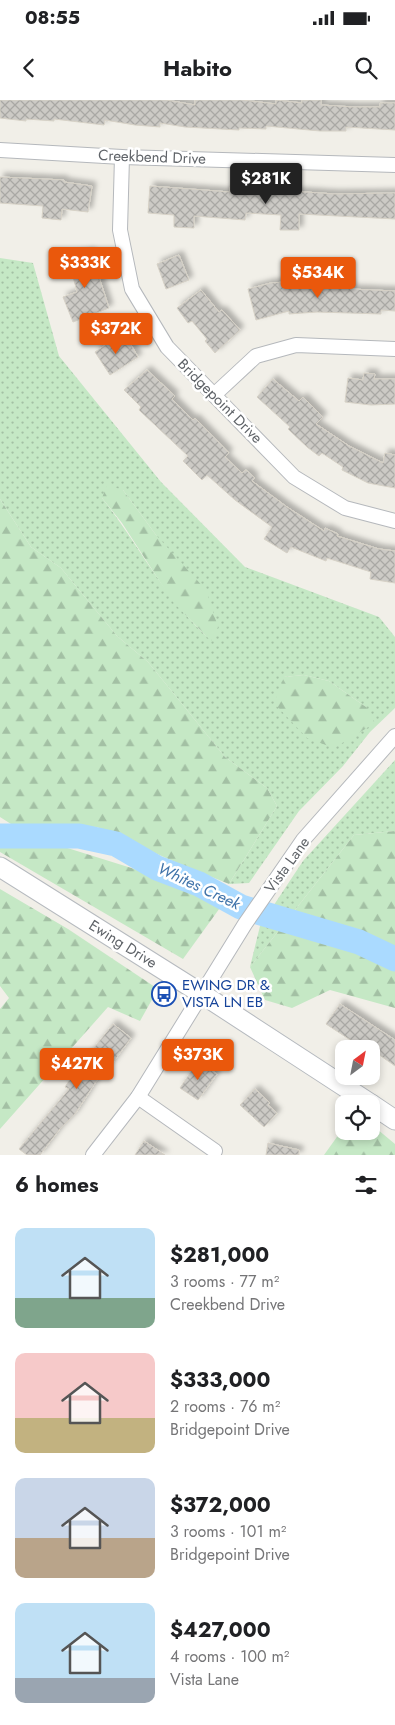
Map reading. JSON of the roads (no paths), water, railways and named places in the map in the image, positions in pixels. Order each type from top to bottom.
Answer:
[{"type":"street","name":"Creekbend Drive","points":[[0,150],[122,157],[395,165]]},
{"type":"street","name":"Bridgepoint Drive","points":[[122,157],[120,230],[132,288],[167,347],[294,477],[345,508],[395,521]]},
{"type":"street","points":[[214,395],[256,356],[296,345],[395,349]]},
{"type":"street","name":"Vista Lane","points":[[93,1155],[138,1097],[245,924],[303,840],[395,736]]},
{"type":"street","name":"Ewing Drive","points":[[0,867],[202,994],[357,1095]]},
{"type":"street","points":[[138,1097],[215,1151]]},
{"type":"street","name":"Ewing Drive","points":[[380,1110],[395,1120]]},
{"type":"waterway","name":"Whites Creek","points":[[0,836],[79,836],[116,844],[157,868],[199,884],[241,907],[359,942],[395,959]]},
{"type":"place","name":"EWING DR & VISTA LN EB","points":[[164,994]]}]
